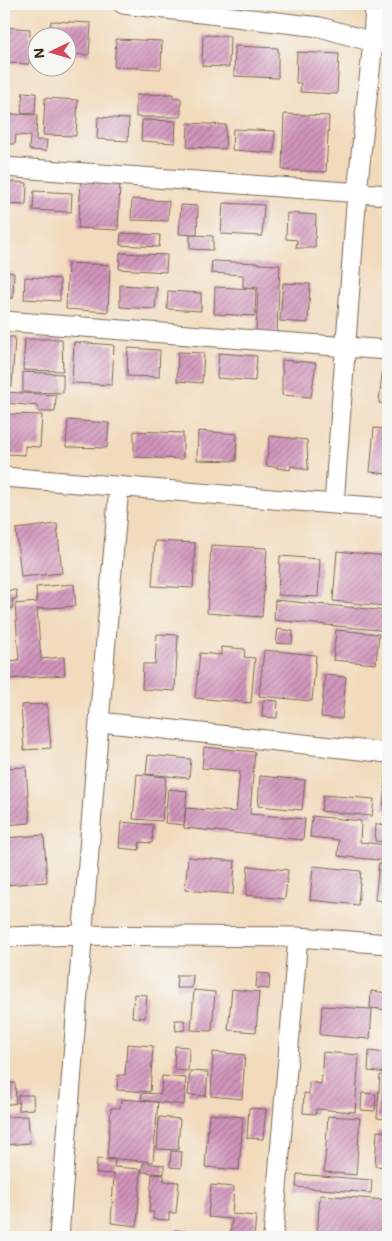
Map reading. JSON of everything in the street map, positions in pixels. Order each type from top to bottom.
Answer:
[{"type":"street","points":[[123,4],[320,27],[380,42]]},
{"type":"street","points":[[334,504],[357,192],[380,42],[375,4]]},
{"type":"street","points":[[4,167],[388,195]]},
{"type":"street","points":[[4,321],[388,350]]},
{"type":"street","points":[[4,477],[388,508]]},
{"type":"street","points":[[58,1237],[119,486]]},
{"type":"street","points":[[99,722],[388,753]]},
{"type":"street","points":[[4,937],[83,935],[298,937],[388,944]]},
{"type":"street","points":[[273,1237],[298,937]]},
{"type":"building","points":[[51,21],[91,23],[89,55],[78,54],[78,28],[51,28]]},
{"type":"building","points":[[4,27],[28,29],[28,64],[4,63]]},
{"type":"building","points":[[203,35],[230,36],[229,67],[202,66]]},
{"type":"building","points":[[116,39],[162,41],[161,69],[114,67]]},
{"type":"building","points":[[235,46],[278,48],[278,78],[234,76]]},
{"type":"building","points":[[297,52],[339,54],[337,94],[300,92],[301,83],[296,83]]},
{"type":"building","points":[[23,92],[36,93],[35,114],[21,113]]},
{"type":"building","points":[[173,94],[173,98],[181,98],[181,117],[136,117],[136,95]]},
{"type":"building","points":[[45,98],[78,100],[76,136],[43,135]]},
{"type":"building","points":[[4,114],[37,115],[36,140],[47,140],[46,151],[29,150],[30,136],[16,135],[15,144],[4,144]]},
{"type":"building","points":[[284,114],[329,116],[326,172],[282,170]]},
{"type":"building","points":[[98,117],[129,119],[128,141],[97,139]]},
{"type":"building","points":[[142,120],[176,121],[175,143],[141,141]]},
{"type":"building","points":[[188,123],[226,125],[225,149],[187,147]]},
{"type":"building","points":[[233,129],[275,131],[274,153],[232,150]]},
{"type":"building","points":[[4,181],[27,183],[26,205],[4,204]]},
{"type":"building","points":[[81,181],[120,183],[118,230],[78,228]]},
{"type":"building","points":[[34,191],[72,193],[71,212],[33,210]]},
{"type":"building","points":[[132,199],[169,201],[168,221],[131,220]]},
{"type":"building","points":[[223,203],[264,205],[262,236],[221,234]]},
{"type":"building","points":[[181,205],[198,206],[197,235],[179,234]]},
{"type":"building","points":[[287,213],[316,215],[315,248],[296,248],[297,240],[286,239]]},
{"type":"building","points":[[121,233],[160,235],[159,247],[120,245]]},
{"type":"building","points":[[190,235],[213,236],[213,250],[190,249]]},
{"type":"building","points":[[120,253],[167,255],[166,272],[119,269]]},
{"type":"building","points":[[212,261],[280,265],[277,333],[256,332],[258,288],[243,287],[243,275],[211,273]]},
{"type":"building","points":[[68,263],[110,265],[108,312],[66,309]]},
{"type":"building","points":[[4,272],[14,273],[13,298],[4,298]]},
{"type":"building","points":[[25,277],[60,279],[60,301],[24,299]]},
{"type":"building","points":[[283,283],[310,284],[308,323],[280,321]]},
{"type":"building","points":[[120,285],[157,287],[155,309],[120,307]]},
{"type":"building","points":[[215,287],[256,289],[255,316],[214,314]]},
{"type":"building","points":[[168,291],[201,293],[201,311],[167,309]]},
{"type":"building","points":[[4,337],[15,337],[12,386],[4,385]]},
{"type":"building","points":[[25,339],[62,339],[63,371],[23,370]]},
{"type":"building","points":[[74,342],[114,345],[112,385],[72,383]]},
{"type":"building","points":[[128,348],[160,350],[159,377],[127,376]]},
{"type":"building","points":[[178,352],[204,353],[202,383],[177,381]]},
{"type":"building","points":[[219,353],[257,356],[255,381],[217,378]]},
{"type":"building","points":[[282,360],[316,363],[311,397],[282,395]]},
{"type":"building","points":[[383,364],[388,365],[388,404],[379,403]]},
{"type":"building","points":[[23,372],[63,374],[63,393],[23,392]]},
{"type":"building","points":[[4,392],[56,395],[55,412],[39,412],[38,406],[4,403]]},
{"type":"building","points":[[4,414],[42,415],[40,447],[25,446],[25,455],[6,454],[7,445],[4,445]]},
{"type":"building","points":[[68,420],[109,423],[107,448],[66,447]]},
{"type":"building","points":[[374,428],[388,429],[388,474],[370,472]]},
{"type":"building","points":[[134,431],[183,433],[183,459],[134,457]]},
{"type":"building","points":[[198,431],[237,434],[236,461],[197,460]]},
{"type":"building","points":[[270,436],[307,440],[308,470],[291,466],[290,470],[266,466]]},
{"type":"building","points":[[57,524],[62,573],[21,577],[16,529]]},
{"type":"building","points":[[155,541],[195,543],[193,588],[152,586]]},
{"type":"building","points":[[211,545],[267,548],[262,617],[207,613]]},
{"type":"building","points":[[337,551],[388,556],[386,606],[333,601]]},
{"type":"building","points":[[280,556],[320,559],[318,597],[278,595]]},
{"type":"building","points":[[74,584],[76,606],[37,609],[41,659],[64,657],[65,675],[8,679],[7,661],[19,660],[15,604],[37,602],[36,587]]},
{"type":"building","points":[[16,590],[17,599],[12,599],[13,608],[4,609],[4,591]]},
{"type":"building","points":[[275,600],[388,611],[388,631],[274,620]]},
{"type":"building","points":[[278,629],[293,631],[292,644],[276,643]]},
{"type":"building","points":[[336,630],[379,634],[376,664],[333,660]]},
{"type":"building","points":[[157,634],[178,635],[175,691],[142,689],[143,664],[155,664]]},
{"type":"building","points":[[221,647],[245,649],[244,657],[255,658],[251,703],[195,698],[200,653],[221,655]]},
{"type":"building","points":[[264,650],[316,655],[312,701],[259,696]]},
{"type":"building","points":[[325,675],[346,677],[342,719],[321,717]]},
{"type":"building","points":[[263,700],[278,701],[277,718],[262,717]]},
{"type":"building","points":[[47,704],[51,748],[24,750],[21,705]]},
{"type":"building","points":[[204,747],[255,752],[250,814],[305,819],[303,840],[184,828],[186,808],[236,812],[240,771],[202,768]]},
{"type":"building","points":[[148,755],[191,759],[189,778],[146,774]]},
{"type":"building","points":[[26,767],[30,823],[5,825],[4,768]]},
{"type":"building","points":[[137,774],[166,777],[162,821],[133,819]]},
{"type":"building","points":[[386,775],[388,775],[388,810],[383,809]]},
{"type":"building","points":[[260,776],[305,780],[302,810],[258,806]]},
{"type":"building","points":[[168,789],[187,791],[184,825],[165,823]]},
{"type":"building","points":[[323,795],[374,799],[372,816],[321,811]]},
{"type":"building","points":[[312,816],[361,821],[360,842],[388,845],[388,861],[338,856],[339,840],[310,837]]},
{"type":"building","points":[[121,822],[153,825],[152,843],[140,842],[139,850],[119,848]]},
{"type":"building","points":[[376,824],[388,825],[388,842],[375,841]]},
{"type":"building","points":[[44,835],[47,882],[4,885],[4,838]]},
{"type":"building","points":[[188,857],[235,861],[233,894],[185,890]]},
{"type":"building","points":[[379,863],[388,864],[388,901],[375,900]]},
{"type":"building","points":[[248,866],[288,870],[285,899],[246,895]]},
{"type":"building","points":[[313,866],[361,871],[358,905],[310,900]]},
{"type":"building","points":[[257,973],[270,974],[269,989],[256,988]]},
{"type":"building","points":[[177,975],[193,975],[192,988],[176,988]]},
{"type":"building","points":[[232,989],[259,992],[256,1032],[228,1030]]},
{"type":"building","points":[[194,990],[215,992],[212,1031],[191,1030]]},
{"type":"building","points":[[371,991],[388,993],[388,1010],[370,1008]]},
{"type":"building","points":[[134,994],[147,995],[145,1018],[132,1017]]},
{"type":"building","points":[[322,1006],[372,1009],[370,1039],[320,1035]]},
{"type":"building","points":[[175,1020],[184,1020],[185,1030],[176,1031]]},
{"type":"building","points":[[7,1037],[10,1074],[4,1075],[4,1038]]},
{"type":"building","points":[[127,1044],[153,1046],[150,1092],[117,1090],[118,1075],[125,1075]]},
{"type":"building","points":[[175,1046],[189,1047],[188,1071],[174,1070]]},
{"type":"building","points":[[369,1051],[388,1053],[388,1073],[368,1071]]},
{"type":"building","points":[[213,1052],[245,1055],[242,1099],[211,1096]]},
{"type":"building","points":[[323,1052],[359,1055],[355,1112],[316,1109],[316,1114],[303,1113],[304,1093],[309,1094],[309,1082],[321,1084]]},
{"type":"building","points":[[190,1071],[208,1072],[206,1096],[188,1095]]},
{"type":"building","points":[[380,1075],[388,1076],[388,1119],[377,1118]]},
{"type":"building","points":[[162,1076],[186,1078],[184,1105],[141,1100],[142,1093],[161,1094]]},
{"type":"building","points":[[15,1083],[16,1103],[4,1105],[4,1084]]},
{"type":"building","points":[[362,1093],[376,1094],[375,1111],[361,1110]]},
{"type":"building","points":[[18,1095],[33,1095],[34,1109],[19,1110]]},
{"type":"building","points":[[121,1099],[158,1102],[153,1162],[107,1158],[111,1108],[120,1108]]},
{"type":"building","points":[[249,1108],[266,1109],[263,1139],[247,1138]]},
{"type":"building","points":[[209,1114],[243,1117],[239,1170],[205,1167]]},
{"type":"building","points":[[28,1116],[30,1143],[5,1145],[4,1117]]},
{"type":"building","points":[[328,1116],[360,1118],[356,1175],[324,1172]]},
{"type":"building","points":[[159,1117],[180,1119],[178,1150],[157,1149]]},
{"type":"building","points":[[377,1131],[388,1132],[388,1167],[375,1166]]},
{"type":"building","points":[[171,1151],[182,1152],[181,1168],[170,1167]]},
{"type":"building","points":[[97,1159],[115,1160],[114,1167],[141,1169],[137,1226],[111,1223],[114,1174],[96,1173]]},
{"type":"building","points":[[143,1163],[164,1165],[164,1174],[142,1172]]},
{"type":"building","points":[[152,1174],[164,1175],[164,1181],[179,1182],[176,1213],[169,1213],[169,1220],[153,1219],[154,1212],[149,1212]]},
{"type":"building","points":[[297,1174],[372,1180],[371,1193],[296,1187]]},
{"type":"building","points":[[211,1185],[234,1187],[232,1214],[256,1216],[254,1237],[230,1235],[232,1219],[208,1217]]},
{"type":"building","points":[[320,1195],[387,1200],[385,1237],[317,1237]]},
{"type":"building","points":[[175,1230],[189,1231],[189,1237],[174,1237]]},
{"type":"building","points":[[192,1233],[223,1236],[223,1237],[192,1237]]}]
